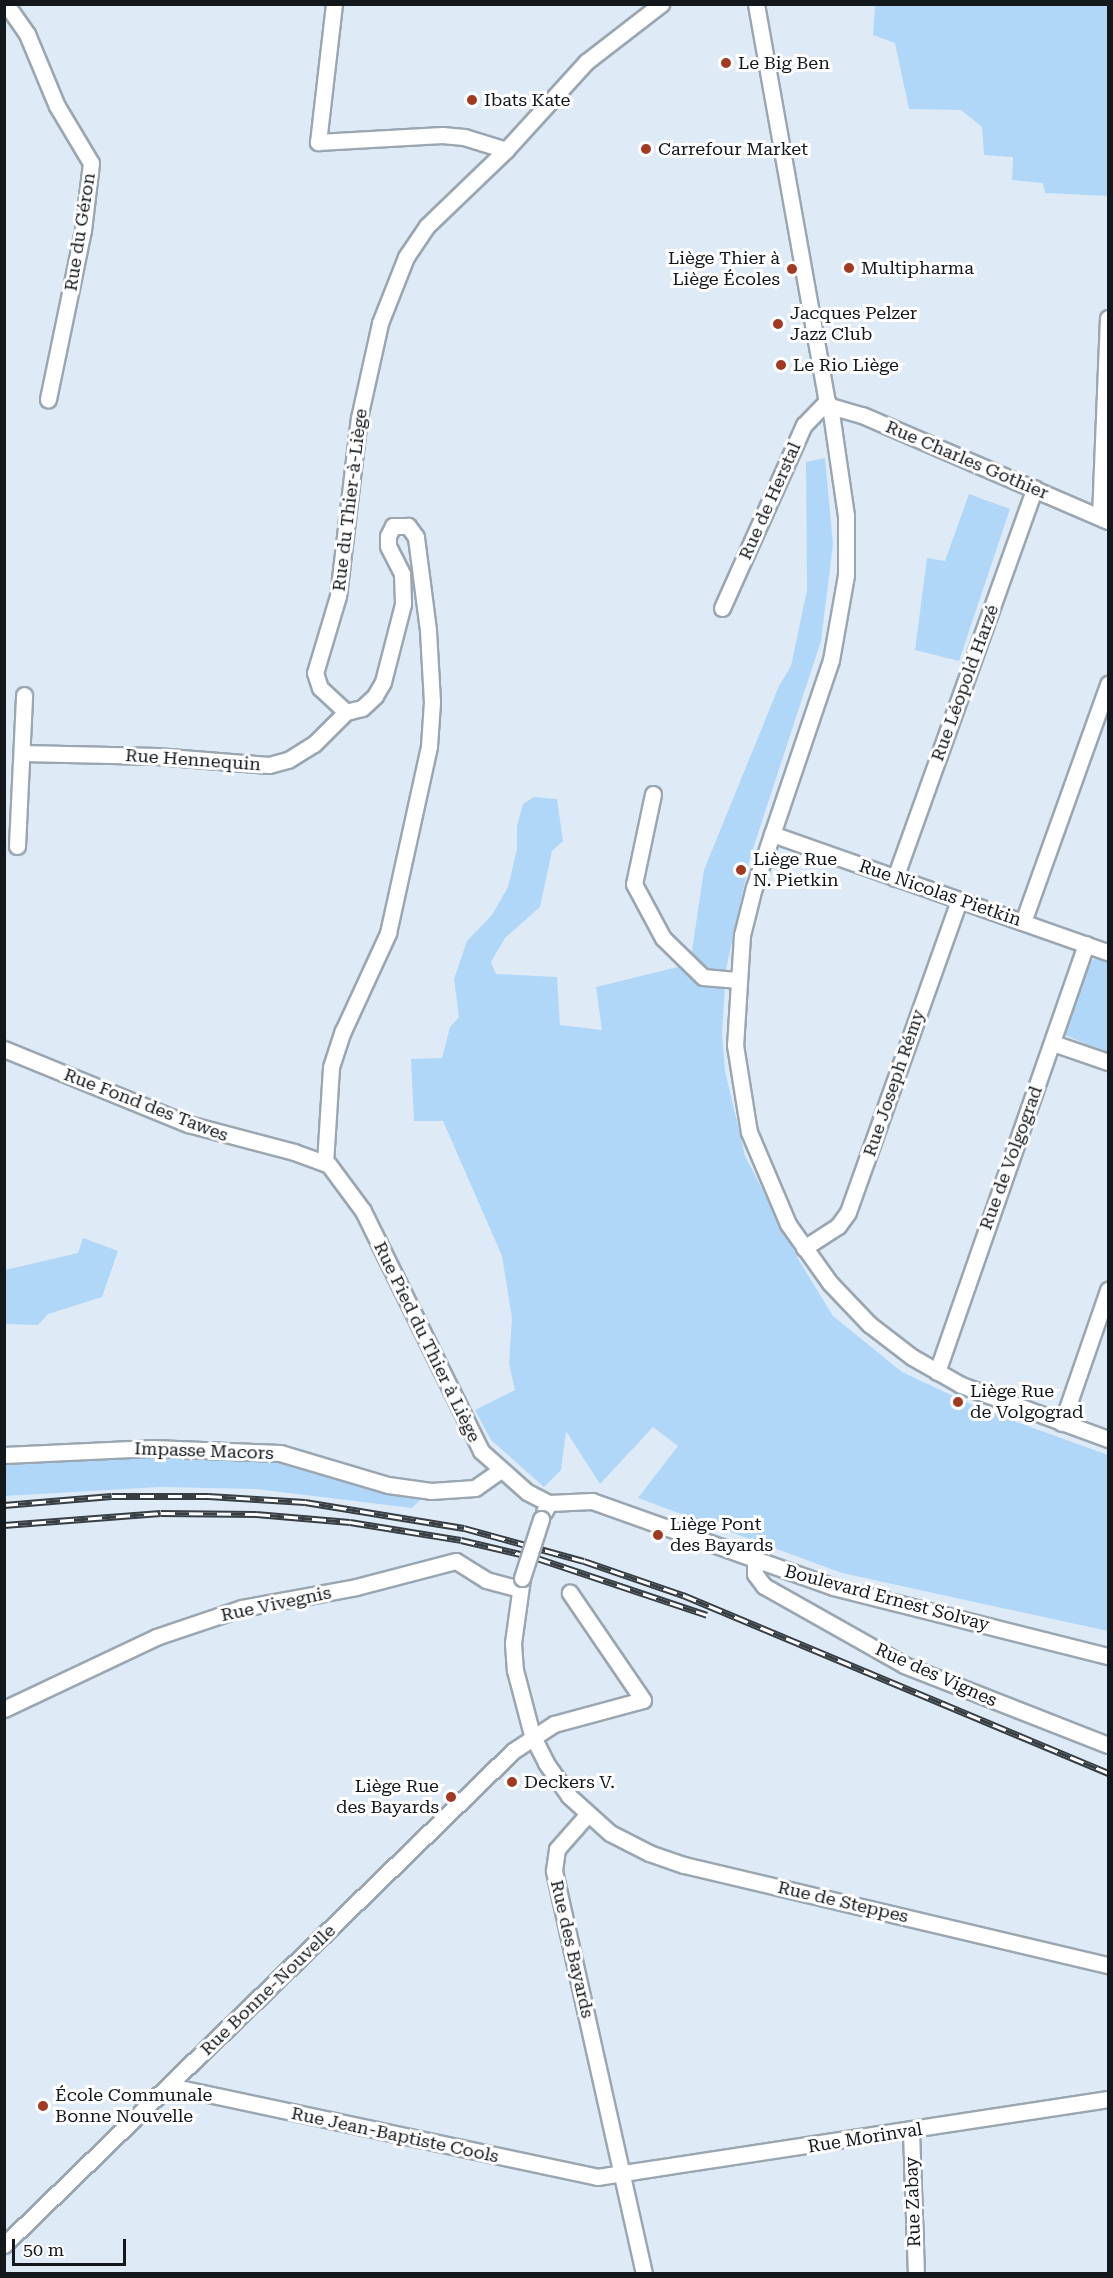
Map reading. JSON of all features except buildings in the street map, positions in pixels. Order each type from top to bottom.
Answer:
[{"type":"street","points":[[334,4],[318,142],[442,135],[464,137],[506,150]]},
{"type":"street","name":"Rue du Thier-à-Liège","points":[[346,712],[320,688],[315,674],[338,596],[359,418],[380,323],[416,238],[506,150],[586,62],[661,4]]},
{"type":"street","points":[[756,4],[828,403],[846,516],[846,575],[831,660],[748,909],[736,980],[737,1075],[749,1132],[769,1187],[804,1248],[830,1283],[869,1324],[937,1372],[990,1397],[1108,1439]]},
{"type":"street","name":"Rue du Géron","points":[[11,10],[27,34],[57,106],[91,163],[83,230],[48,399]]},
{"type":"street","points":[[1104,519],[1108,318]]},
{"type":"street","name":"Rue Charles Gothier","points":[[828,403],[1035,488],[1104,519]]},
{"type":"street","name":"Rue de Herstal","points":[[722,608],[804,425],[828,403]]},
{"type":"street","name":"Rue Léopold Harzé","points":[[895,878],[1035,488]]},
{"type":"street","points":[[325,1163],[331,1067],[343,1031],[388,933],[429,746],[432,702],[426,610],[417,537],[408,526],[393,526],[388,536],[388,546],[402,574],[403,604],[383,682],[362,708],[346,712]]},
{"type":"street","points":[[1023,922],[1108,684]]},
{"type":"street","points":[[17,846],[24,695]]},
{"type":"street","name":"Rue Hennequin","points":[[22,753],[156,756],[269,765],[288,760],[314,744],[346,712]]},
{"type":"street","points":[[653,794],[634,884],[663,938],[703,977],[736,980]]},
{"type":"street","name":"Rue Nicolas Pietkin","points":[[772,834],[1108,952]]},
{"type":"street","name":"Rue Joseph Rémy","points":[[804,1248],[838,1226],[848,1212],[959,900]]},
{"type":"street","name":"Rue de Volgograd","points":[[937,1372],[1086,944]]},
{"type":"street","points":[[1053,1042],[1108,1062]]},
{"type":"street","name":"Rue Fond des Tawes","points":[[4,1049],[188,1124],[325,1163]]},
{"type":"street","name":"Rue Pied du Thier à Liège","points":[[325,1163],[363,1211],[465,1424],[481,1451],[527,1492],[549,1503]]},
{"type":"street","points":[[1062,1423],[1108,1290]]},
{"type":"street","name":"Impasse Macors","points":[[4,1455],[152,1448],[280,1453],[388,1485],[431,1491],[474,1488],[501,1470]]},
{"type":"street","name":"Boulevard Ernest Solvay","points":[[549,1503],[592,1502],[833,1587],[1108,1656]]},
{"type":"street","points":[[549,1503],[541,1519],[521,1584],[513,1643],[515,1670],[532,1735],[546,1763],[587,1815]]},
{"type":"street","name":"Rue Vivegnis","points":[[4,1708],[156,1637],[242,1608],[356,1587],[456,1561],[486,1580],[521,1584]]},
{"type":"street","name":"Rue des Vignes","points":[[755,1561],[755,1574],[764,1587],[904,1665],[1108,1745]]},
{"type":"street","name":"Rue Bonne-Nouvelle","points":[[4,2245],[532,1735],[554,1724],[643,1700],[570,1593]]},
{"type":"street","name":"Rue de Steppes","points":[[587,1815],[622,1840],[684,1865],[1108,1965]]},
{"type":"street","name":"Rue des Bayards","points":[[587,1815],[557,1849],[554,1871],[644,2274]]},
{"type":"street","name":"Rue Jean-Baptiste Cools","points":[[170,2086],[597,2176],[621,2172]]},
{"type":"street","name":"Rue Morinval","points":[[621,2172],[911,2131],[1108,2099]]},
{"type":"street","name":"Rue Zabay","points":[[911,2131],[916,2274]]},
{"type":"shaded area","points":[[875,5],[1108,5],[1108,196],[1045,193],[1043,183],[1012,180],[1013,157],[984,155],[982,127],[961,110],[909,109],[895,43],[873,35]]},
{"type":"shaded area","points":[[825,458],[833,544],[821,641],[750,858],[726,969],[722,1034],[725,1071],[745,1156],[800,1262],[833,1316],[902,1372],[981,1409],[1108,1455],[1108,1631],[842,1573],[638,1498],[678,1446],[653,1427],[600,1484],[566,1431],[561,1470],[544,1487],[491,1440],[475,1410],[515,1390],[509,1364],[512,1318],[502,1256],[443,1121],[414,1121],[411,1059],[442,1058],[450,1027],[459,1017],[454,979],[467,941],[492,915],[508,887],[517,849],[517,826],[523,804],[534,797],[557,799],[563,841],[552,851],[540,907],[505,938],[491,962],[496,974],[557,977],[560,1025],[602,1030],[596,987],[690,964],[704,870],[779,686],[791,666],[807,590],[806,462]]},
{"type":"shaded area","points":[[969,494],[1010,509],[959,661],[915,650],[927,558],[945,561]]},
{"type":"shaded area","points":[[1096,958],[1108,960],[1108,1053],[1065,1035],[1088,963]]},
{"type":"shaded area","points":[[83,1238],[118,1251],[102,1297],[48,1314],[38,1325],[5,1324],[5,1270],[78,1253]]},
{"type":"shaded area","points":[[167,1456],[278,1461],[423,1497],[412,1508],[256,1489],[159,1487],[5,1496],[5,1462]]},
{"type":"railway","points":[[4,1505],[112,1496],[208,1496],[305,1502],[464,1528],[584,1561],[683,1595],[1108,1773]]},
{"type":"railway","points":[[4,1525],[161,1513],[256,1514],[350,1522],[461,1540],[537,1558],[707,1615]]},
{"type":"place","name":"Le Big Ben","points":[[726,63]]},
{"type":"place","name":"Ibats Kate","points":[[472,100]]},
{"type":"place","name":"Carrefour Market","points":[[646,149]]},
{"type":"place","name":"Multipharma","points":[[849,268]]},
{"type":"place","name":"Liège Thier à Liège Écoles","points":[[792,269]]},
{"type":"place","name":"Jacques Pelzer Jazz Club","points":[[778,324]]},
{"type":"place","name":"Le Rio Liège","points":[[781,365]]},
{"type":"place","name":"Liège Rue N. Pietkin","points":[[741,870]]},
{"type":"place","name":"Liège Rue de Volgograd","points":[[958,1402]]},
{"type":"place","name":"Liège Pont des Bayards","points":[[658,1535]]},
{"type":"place","name":"Deckers V.","points":[[512,1782]]},
{"type":"place","name":"Liège Rue des Bayards","points":[[451,1797]]},
{"type":"place","name":"École Communale Bonne Nouvelle","points":[[43,2106]]}]
